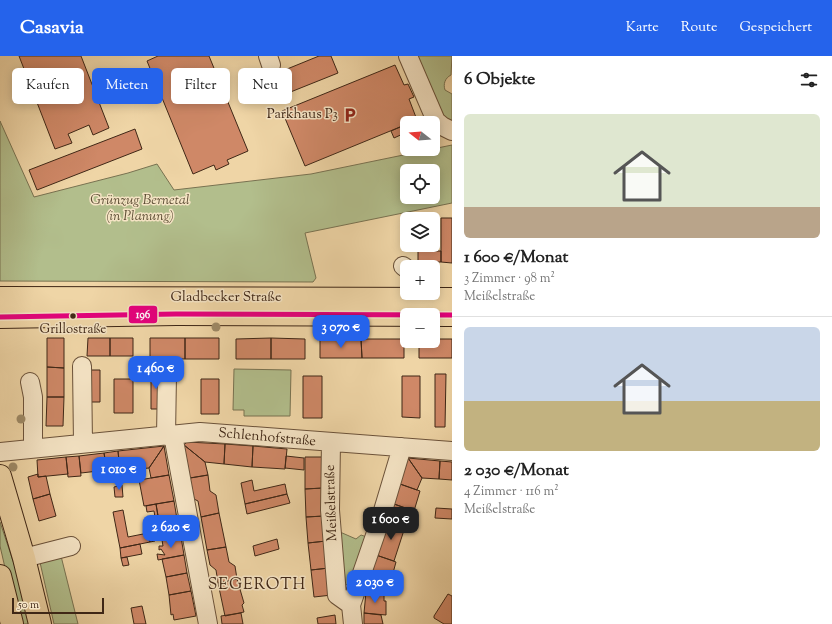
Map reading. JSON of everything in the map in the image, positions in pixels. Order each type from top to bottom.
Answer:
[{"type":"main road","name":"Gladbecker Straße","points":[[0,298],[400,296]]},
{"type":"main road","name":"Gladbecker Straße","points":[[440,298],[452,299]]},
{"type":"main road","name":"Gladbecker Straße","points":[[0,317],[176,314],[452,315]]},
{"type":"main road","points":[[0,476],[24,558],[40,624]]},
{"type":"main road","points":[[0,576],[12,624]]},
{"type":"street","points":[[408,56],[419,103],[436,121],[452,131]]},
{"type":"street","points":[[82,366],[83,443]]},
{"type":"street","points":[[167,375],[170,435],[208,624]]},
{"type":"street","points":[[30,382],[33,397],[33,448]]},
{"type":"street","name":"Schlenhofstraße","points":[[0,452],[200,432],[452,451]]},
{"type":"street","name":"Meißelstraße","points":[[331,442],[330,510],[337,595],[350,605]]},
{"type":"street","points":[[353,624],[350,605],[379,524],[402,447]]},
{"type":"street","points":[[24,558],[72,546]]},
{"type":"green space","points":[[415,56],[452,56],[451,75],[446,79],[444,86],[445,90],[452,94],[452,125],[445,122]]},
{"type":"green space","name":"Grünzug Bernetal (in Planung)","points":[[0,121],[34,197],[157,164],[174,190],[311,174],[400,156],[440,156],[440,147],[452,145],[452,203],[408,212],[400,212],[400,214],[305,233],[316,278],[313,282],[0,281]]},
{"type":"green space","points":[[234,369],[291,370],[290,416],[244,416],[244,410],[233,410]]},
{"type":"green space","points":[[0,522],[34,624],[18,624],[0,546]]},
{"type":"green space","points":[[340,532],[356,539],[361,535],[367,537],[351,588],[347,584],[342,590]]},
{"type":"green space","points":[[61,556],[78,624],[54,624],[39,558]]},
{"type":"building","points":[[19,56],[81,56],[92,84],[92,104],[100,104],[109,128],[93,135],[89,125],[68,134],[72,143],[55,149],[38,104],[84,104],[84,68],[24,68]]},
{"type":"building","points":[[158,56],[209,56],[214,68],[171,68],[171,104],[229,104],[248,151],[227,160],[229,164],[216,170],[214,165],[193,174],[163,100],[163,68],[150,68],[147,61]]},
{"type":"building","points":[[319,56],[331,56],[338,73],[292,91],[292,68],[290,68]]},
{"type":"building","name":"Parkhaus P3","points":[[395,65],[404,85],[408,84],[414,97],[409,99],[415,116],[400,116],[400,127],[305,166],[282,111]]},
{"type":"building","points":[[400,127],[400,135],[394,138],[391,131]]},
{"type":"building","points":[[135,129],[142,149],[37,190],[29,170]]},
{"type":"building","points":[[441,218],[452,218],[452,263],[441,262]]},
{"type":"building","points":[[441,251],[441,262],[440,260],[418,260],[418,252]]},
{"type":"building","points":[[47,338],[64,338],[64,368],[47,367]]},
{"type":"building","points":[[88,338],[110,338],[110,356],[87,356]]},
{"type":"building","points":[[110,338],[133,338],[133,356],[110,356]]},
{"type":"building","points":[[150,338],[185,338],[185,359],[150,358]]},
{"type":"building","points":[[185,338],[219,338],[219,359],[185,359]]},
{"type":"building","points":[[271,338],[305,339],[305,359],[271,359]]},
{"type":"building","points":[[271,338],[271,359],[236,359],[236,339]]},
{"type":"building","points":[[361,339],[400,339],[400,348],[404,348],[404,358],[362,358]]},
{"type":"building","points":[[361,339],[362,358],[320,358],[320,340]]},
{"type":"building","points":[[440,339],[452,339],[452,358],[419,358],[419,348],[440,348]]},
{"type":"building","points":[[47,367],[64,368],[64,397],[47,397]]},
{"type":"building","points":[[89,370],[100,370],[100,402],[89,402]]},
{"type":"building","points":[[151,372],[161,372],[161,409],[151,409]]},
{"type":"building","points":[[435,374],[446,374],[445,427],[435,427]]},
{"type":"building","points":[[303,376],[322,376],[322,418],[303,418]]},
{"type":"building","points":[[402,376],[420,376],[420,418],[402,417]]},
{"type":"building","points":[[114,379],[133,379],[133,413],[114,413]]},
{"type":"building","points":[[201,379],[219,379],[219,414],[201,414]]},
{"type":"building","points":[[47,397],[64,397],[63,426],[46,426]]},
{"type":"building","points":[[187,442],[225,444],[224,464],[205,462],[184,445]]},
{"type":"building","points":[[225,444],[253,446],[252,467],[224,464]]},
{"type":"building","points":[[184,445],[205,462],[208,475],[190,478]]},
{"type":"building","points":[[164,446],[149,468],[120,471],[118,451]]},
{"type":"building","points":[[164,446],[169,475],[151,478],[149,468]]},
{"type":"building","points":[[253,446],[287,449],[285,469],[252,467]]},
{"type":"building","points":[[118,451],[120,471],[107,473],[104,453]]},
{"type":"building","points":[[104,453],[107,470],[81,473],[79,456]]},
{"type":"building","points":[[79,456],[81,476],[68,477],[66,457]]},
{"type":"building","points":[[286,456],[304,458],[304,470],[285,468]]},
{"type":"building","points":[[66,457],[68,474],[38,477],[37,460]]},
{"type":"building","points":[[305,457],[323,457],[323,488],[305,489]]},
{"type":"building","points":[[408,458],[422,478],[417,490],[400,484]]},
{"type":"building","points":[[408,458],[440,461],[439,479],[422,478]]},
{"type":"building","points":[[440,461],[452,462],[452,480],[439,479]]},
{"type":"building","points":[[38,474],[38,477],[46,476],[50,494],[33,499],[28,477]]},
{"type":"building","points":[[169,475],[174,501],[144,506],[139,480]]},
{"type":"building","points":[[208,475],[210,491],[216,495],[219,513],[201,517],[198,501],[194,499],[190,478]]},
{"type":"building","points":[[252,480],[254,491],[285,484],[287,494],[245,504],[241,483]]},
{"type":"building","points":[[400,484],[420,491],[414,511],[394,504]]},
{"type":"building","points":[[122,485],[123,497],[115,497],[114,487]]},
{"type":"building","points":[[323,488],[324,516],[306,517],[305,489]]},
{"type":"building","points":[[50,494],[56,516],[39,521],[33,499]]},
{"type":"building","points":[[287,494],[290,503],[247,514],[245,504]]},
{"type":"building","points":[[174,501],[177,519],[159,522],[156,504]]},
{"type":"building","points":[[156,504],[158,516],[155,517],[154,511],[147,512],[146,506]]},
{"type":"building","points":[[394,504],[414,511],[413,513],[416,516],[412,527],[409,526],[408,528],[387,522]]},
{"type":"building","points":[[436,508],[452,509],[452,519],[435,518]]},
{"type":"building","points":[[123,510],[128,537],[148,533],[150,542],[120,548],[113,512]]},
{"type":"building","points":[[219,513],[226,547],[207,550],[201,517]]},
{"type":"building","points":[[324,516],[326,541],[308,543],[306,517]]},
{"type":"building","points":[[177,519],[181,537],[162,540],[159,523]]},
{"type":"building","points":[[387,522],[405,527],[394,561],[376,555]]},
{"type":"building","points":[[153,532],[155,541],[150,542],[148,533]]},
{"type":"building","points":[[181,537],[184,555],[158,560],[157,554],[165,555],[161,549],[159,550],[159,546],[163,546],[162,540]]},
{"type":"building","points":[[277,539],[279,549],[255,556],[253,546]]},
{"type":"building","points":[[326,541],[329,568],[311,570],[308,543]]},
{"type":"building","points":[[140,544],[142,554],[121,558],[120,548]]},
{"type":"building","points":[[226,547],[229,562],[235,566],[237,579],[218,583],[216,570],[210,565],[207,550]]},
{"type":"building","points":[[184,555],[187,573],[166,577],[162,559]]},
{"type":"building","points":[[376,555],[396,562],[390,584],[388,584],[384,594],[366,592]]},
{"type":"building","points":[[127,557],[129,565],[123,566],[121,558]]},
{"type":"building","points":[[329,568],[332,595],[314,597],[311,570]]},
{"type":"building","points":[[187,573],[191,591],[169,595],[166,577]]},
{"type":"building","points":[[237,579],[244,603],[242,605],[244,612],[225,616],[218,583]]},
{"type":"building","points":[[191,591],[196,616],[174,620],[173,614],[171,615],[169,595]]},
{"type":"building","points":[[366,592],[384,594],[384,601],[386,601],[386,615],[364,613]]},
{"type":"building","points":[[448,594],[452,596],[452,624],[444,624],[434,618],[434,616]]},
{"type":"building","points":[[142,606],[146,624],[134,624],[131,608]]},
{"type":"building","points":[[241,613],[243,624],[222,624],[221,616]]},
{"type":"building","points":[[364,613],[381,615],[383,624],[364,624]]},
{"type":"building","points":[[335,615],[336,624],[318,624],[317,618]]},
{"type":"transit line","name":"196","points":[[0,317],[176,314],[452,315]]},
{"type":"place","name":"Parkhaus P3","points":[[350,115]]},
{"type":"place","name":"Grillostraße","points":[[73,316]]},
{"type":"district","name":"SEGEROTH","points":[[257,585]]}]
